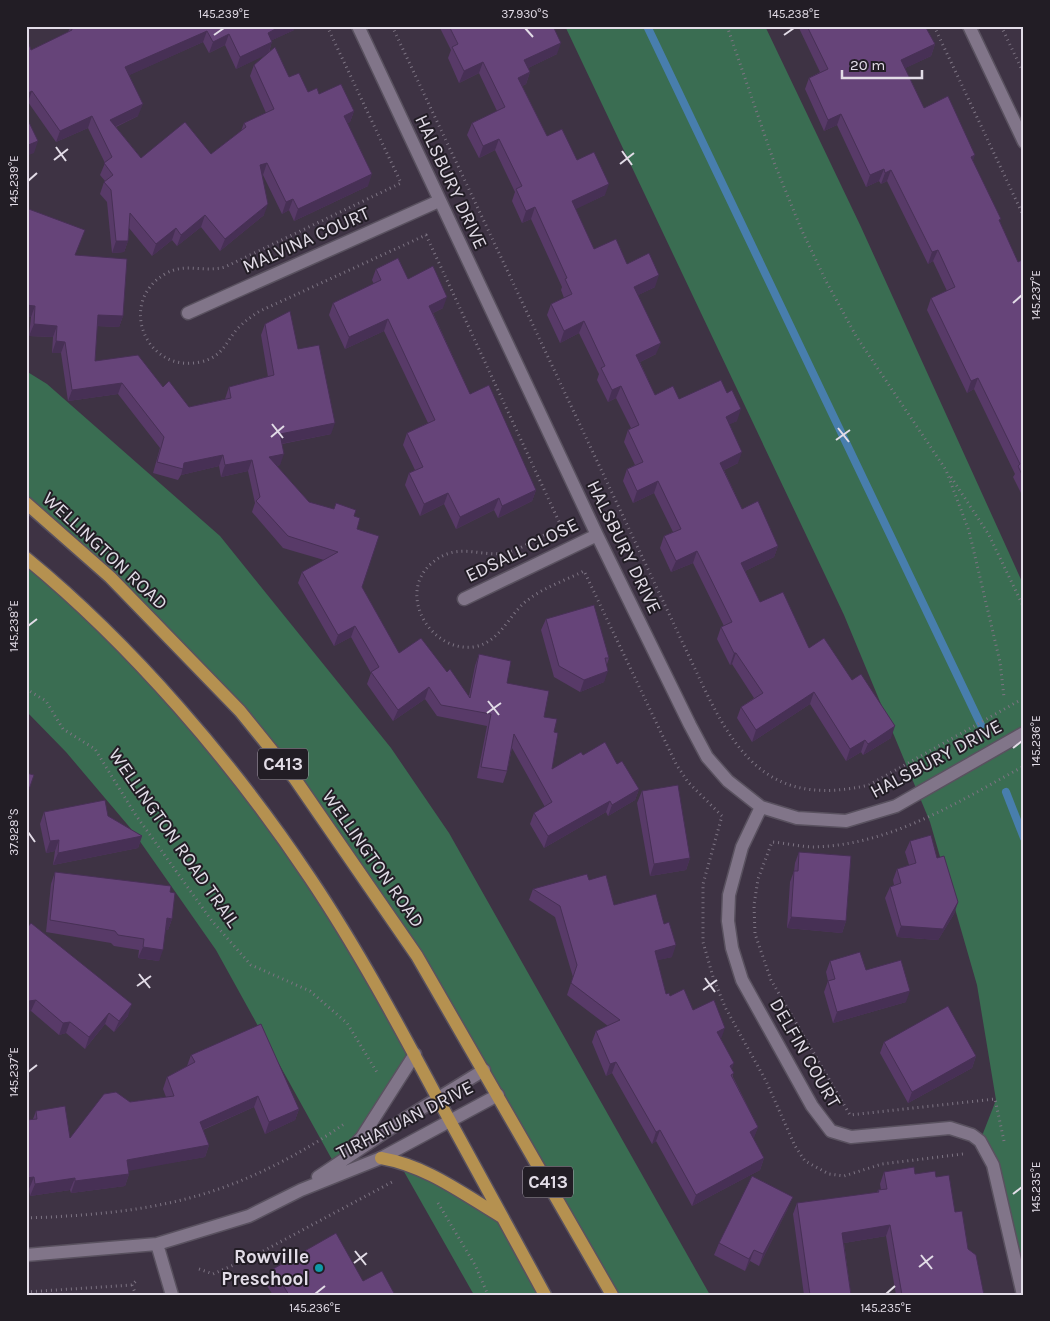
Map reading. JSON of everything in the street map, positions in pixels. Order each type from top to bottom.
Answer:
[{"type":"main road","name":"WELLINGTON ROAD","points":[[26,503],[110,577],[240,711],[295,779],[417,956],[612,1295]]},
{"type":"main road","name":"C413","points":[[26,558],[115,639],[182,713],[248,790],[311,879],[415,1054],[437,1098],[545,1295]]},
{"type":"main road","points":[[381,1158],[398,1161],[428,1172],[502,1217]]},
{"type":"street","name":"HALSBURY DRIVE","points":[[358,26],[597,535],[707,756],[728,781],[761,807],[798,818],[821,821],[846,821],[896,806],[1024,733]]},
{"type":"street","points":[[969,26],[1024,142]]},
{"type":"street","name":"MALVINA COURT","points":[[188,313],[439,201]]},
{"type":"street","name":"EDSALL CLOSE","points":[[464,598],[597,535]]},
{"type":"street","name":"DELFIN COURT","points":[[761,807],[742,847],[729,895],[728,921],[732,948],[742,980],[812,1106],[831,1131],[840,1135],[858,1137],[950,1128],[972,1135],[980,1142],[993,1165],[1023,1295]]},
{"type":"street","name":"TIRHATUAN DRIVE","points":[[335,1165],[362,1137],[415,1054]]},
{"type":"street","name":"TIRHATUAN DRIVE","points":[[301,1190],[335,1165],[437,1098],[484,1070]]},
{"type":"street","name":"TIRHATUAN DRIVE","points":[[26,1255],[157,1244],[249,1216],[301,1190],[381,1158],[498,1095]]},
{"type":"street","points":[[157,1244],[172,1295]]},
{"type":"path","points":[[326,26],[401,183]]},
{"type":"path","points":[[392,26],[704,688],[730,738],[749,761],[770,776],[794,787],[821,792],[846,790],[869,785],[1024,698]]},
{"type":"path","points":[[726,26],[775,165],[802,231],[826,281],[856,336],[989,535],[1024,608]]},
{"type":"path","points":[[934,26],[1024,217]]},
{"type":"path","points":[[1001,26],[1024,74]]},
{"type":"path","points":[[426,235],[561,526]]},
{"type":"path","points":[[946,470],[969,531],[1000,662],[1004,697]]},
{"type":"path","points":[[584,571],[676,764],[688,782],[722,816]]},
{"type":"path","name":"WELLINGTON ROAD TRAIL","points":[[26,689],[46,701],[63,729],[95,750],[135,814],[212,921],[251,965],[310,991],[347,1023],[379,1076],[376,1083]]},
{"type":"path","points":[[772,842],[758,879],[754,905],[755,934],[771,980],[850,1115],[994,1099],[1006,1149]]},
{"type":"path","points":[[26,881],[26,904]]},
{"type":"path","points":[[26,1218],[72,1217],[193,1197],[224,1187],[259,1171],[302,1149],[348,1121]]},
{"type":"path","points":[[428,1172],[429,1187],[475,1265],[488,1295]]},
{"type":"path","points":[[198,1269],[213,1274],[254,1256],[399,1179]]},
{"type":"path","points":[[26,1292],[132,1285],[137,1280]]},
{"type":"path","points":[[132,1285],[136,1295]]},
{"type":"green space","points":[[565,26],[765,26],[861,227],[1024,586],[1024,1295],[993,1165],[980,1141],[996,1100],[977,985],[930,822],[844,615]]},
{"type":"green space","points":[[26,371],[47,384],[220,536],[391,748],[449,833],[710,1295],[609,1295],[417,956],[240,711],[26,503]]},
{"type":"green space","points":[[26,558],[115,639],[248,790],[415,1054],[335,1165],[216,950],[132,830],[66,752],[26,711]]},
{"type":"green space","points":[[398,1161],[502,1217],[545,1295],[474,1295]]},
{"type":"building","points":[[71,26],[281,26],[268,33],[272,42],[240,57],[229,34],[213,42],[207,31],[125,67],[143,104],[110,120],[141,158],[185,122],[211,154],[246,127],[244,123],[274,109],[254,65],[275,47],[289,77],[299,73],[308,92],[317,88],[319,94],[341,84],[354,111],[344,116],[372,174],[298,209],[293,199],[286,202],[267,163],[260,165],[268,204],[225,239],[205,215],[181,235],[176,228],[156,244],[130,213],[128,241],[116,241],[111,190],[104,182],[113,175],[104,163],[112,157],[92,116],[60,131],[32,91],[26,94],[26,46],[29,44],[31,50],[72,30]]},
{"type":"building","points":[[449,26],[553,26],[561,43],[524,60],[530,72],[518,78],[547,136],[562,129],[577,160],[594,152],[609,184],[572,201],[594,249],[616,239],[627,264],[649,253],[659,275],[634,287],[661,343],[636,355],[655,395],[673,386],[679,399],[721,380],[727,393],[732,390],[741,409],[726,417],[742,452],[720,463],[742,509],[758,501],[778,546],[741,563],[760,602],[783,592],[809,648],[824,638],[852,680],[861,674],[895,726],[868,744],[865,740],[850,749],[814,692],[756,730],[741,707],[763,693],[736,653],[734,653],[721,627],[732,622],[697,551],[676,561],[664,536],[681,529],[658,481],[637,491],[627,469],[643,462],[628,430],[639,425],[621,386],[612,390],[601,368],[605,366],[584,321],[564,331],[551,304],[572,294],[565,279],[567,278],[535,207],[526,211],[516,189],[522,186],[499,139],[483,146],[472,123],[505,107],[483,62],[464,71],[452,47],[458,44]]},
{"type":"building","points":[[807,26],[925,26],[935,44],[901,60],[924,108],[948,96],[975,155],[971,157],[1001,219],[999,220],[1018,262],[1024,259],[1024,479],[1018,466],[1020,464],[978,378],[971,381],[931,298],[955,287],[938,250],[932,252],[891,170],[885,173],[884,169],[870,175],[841,114],[828,120],[809,78],[828,69]]},
{"type":"building","points":[[26,116],[38,141],[26,146]]},
{"type":"building","points":[[26,208],[85,230],[75,255],[127,259],[123,316],[98,315],[95,361],[138,355],[163,387],[169,381],[189,407],[231,398],[229,387],[274,375],[265,324],[290,311],[298,349],[319,345],[335,423],[280,434],[284,454],[269,457],[309,502],[334,509],[336,503],[356,510],[354,516],[360,518],[357,529],[379,536],[362,587],[399,653],[421,638],[447,672],[450,669],[470,698],[479,654],[511,661],[507,683],[549,691],[544,717],[557,719],[554,732],[558,733],[552,769],[581,752],[583,755],[605,742],[617,764],[622,761],[639,789],[612,805],[610,801],[548,836],[534,813],[552,802],[514,734],[507,771],[481,767],[491,714],[441,705],[429,687],[398,710],[371,672],[379,667],[355,626],[338,635],[302,572],[338,552],[288,536],[256,501],[260,497],[252,460],[225,465],[223,455],[184,463],[183,469],[157,462],[164,437],[122,383],[72,390],[65,342],[56,341],[57,326],[34,324],[35,306],[26,305],[28,262],[26,261]]},
{"type":"building","points":[[398,258],[408,279],[433,266],[447,297],[429,306],[470,394],[489,385],[536,490],[502,506],[499,498],[460,517],[448,493],[424,504],[409,473],[423,467],[407,433],[435,420],[388,319],[349,337],[333,303],[381,280],[376,269]]},
{"type":"building","points":[[594,605],[609,658],[605,658],[608,671],[584,680],[559,666],[546,619]]},
{"type":"building","points":[[26,773],[34,775],[26,798]]},
{"type":"building","points":[[678,785],[690,858],[654,864],[642,791]]},
{"type":"building","points":[[105,800],[108,816],[142,836],[58,853],[59,840],[50,841],[44,812]]},
{"type":"building","points":[[931,835],[937,858],[944,856],[958,902],[943,929],[901,926],[890,887],[901,883],[897,869],[916,863],[910,841]]},
{"type":"building","points":[[799,852],[851,856],[846,921],[791,917],[794,871],[798,871]]},
{"type":"building","points":[[55,872],[171,886],[170,892],[175,893],[172,919],[167,918],[163,950],[143,947],[144,939],[118,935],[115,931],[50,920]]},
{"type":"building","points":[[587,874],[589,880],[606,875],[614,905],[656,894],[664,924],[669,922],[676,945],[655,951],[666,994],[669,993],[670,996],[684,989],[693,1010],[714,1000],[725,1028],[717,1032],[734,1063],[730,1066],[734,1073],[731,1075],[758,1127],[750,1132],[764,1158],[696,1195],[660,1130],[656,1132],[616,1062],[610,1064],[596,1031],[620,1020],[571,983],[577,965],[560,906],[533,889]]},
{"type":"building","points":[[31,923],[132,1004],[119,1021],[109,1013],[89,1037],[70,1022],[63,1023],[36,1000],[29,1001],[26,999],[26,929]]},
{"type":"building","points":[[860,952],[866,970],[901,960],[910,991],[837,1012],[828,981],[835,979],[830,961]]},
{"type":"building","points":[[948,1006],[976,1056],[912,1092],[884,1042]]},
{"type":"building","points":[[261,1024],[299,1109],[269,1122],[258,1096],[200,1122],[209,1145],[127,1160],[129,1174],[75,1181],[75,1178],[35,1184],[34,1177],[26,1178],[26,1120],[37,1119],[36,1111],[65,1106],[70,1138],[104,1094],[116,1092],[130,1102],[174,1096],[167,1077],[195,1062],[191,1055]]},
{"type":"building","points":[[914,1167],[915,1174],[935,1171],[936,1177],[949,1175],[955,1212],[962,1211],[968,1249],[976,1255],[984,1295],[902,1295],[890,1225],[842,1233],[851,1295],[810,1295],[797,1203],[879,1192],[878,1190],[887,1189],[884,1172]]},
{"type":"building","points":[[752,1176],[793,1197],[763,1254],[754,1250],[749,1259],[719,1243]]},
{"type":"building","points":[[336,1233],[363,1281],[382,1271],[395,1295],[289,1295],[273,1269]]},
{"type":"waterway","points":[[647,26],[981,725]]},
{"type":"waterway","points":[[1006,792],[1024,838]]},
{"type":"place","name":"Rowville Preschool","points":[[319,1268]]}]
